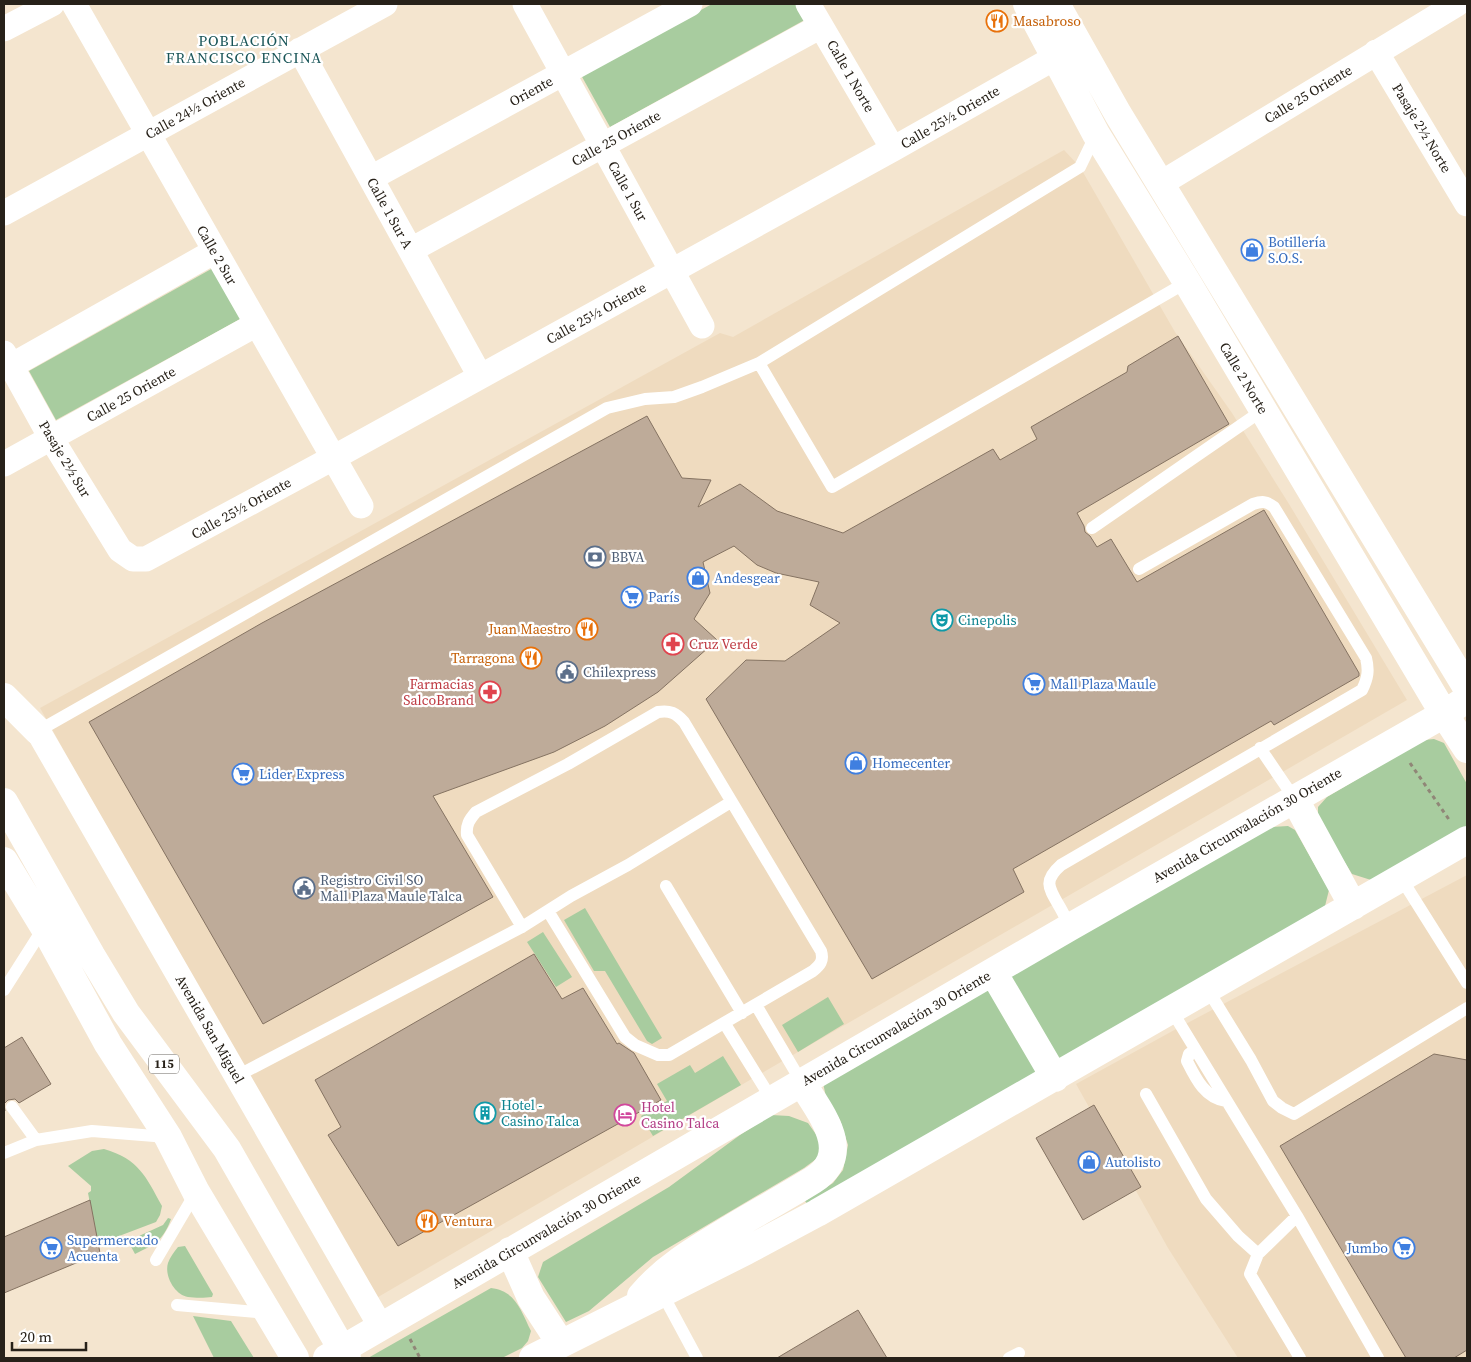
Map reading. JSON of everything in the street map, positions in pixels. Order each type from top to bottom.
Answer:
[{"type":"main road","name":"Calle 2 Norte","points":[[1027,4],[1096,134],[1187,282],[1444,714],[1467,749]]},
{"type":"main road","name":"Calle 2 Norte","points":[[1056,4],[1160,184],[1467,688]]},
{"type":"main road","points":[[4,697],[38,731]]},
{"type":"main road","name":"Avenida Circunvalación 30 Oriente","points":[[339,1355],[381,1327],[510,1251],[1294,798],[1444,714],[1467,699]]},
{"type":"main road","points":[[1294,798],[1353,906]]},
{"type":"main road","name":"115","points":[[4,802],[126,1013],[208,1122],[244,1177],[339,1355]]},
{"type":"main road","points":[[533,1358],[816,1214],[1466,841]]},
{"type":"main road","name":"115","points":[[4,861],[44,927],[108,1044],[168,1137],[196,1192],[296,1358]]},
{"type":"main road","points":[[993,972],[1055,1078]]},
{"type":"main road","points":[[631,1309],[655,1281],[673,1265],[693,1251],[813,1180],[828,1168],[834,1150],[834,1142],[802,1083]]},
{"type":"main road","points":[[510,1251],[531,1298],[561,1344]]},
{"type":"street","points":[[4,30],[52,4]]},
{"type":"street","name":"Calle 2 Sur","points":[[74,4],[361,506]]},
{"type":"street","name":"Calle 24½ Oriente","points":[[4,213],[385,4]]},
{"type":"street","name":"Calle 1 Sur","points":[[525,4],[702,326]]},
{"type":"street","name":"Oriente","points":[[371,178],[690,4]]},
{"type":"street","name":"Calle 1 Norte","points":[[808,4],[893,149]]},
{"type":"street","name":"Calle 25 Oriente","points":[[1160,184],[1456,4]]},
{"type":"street","name":"Calle 25 Oriente","points":[[411,250],[821,26]]},
{"type":"street","name":"Calle 1 Sur A","points":[[300,50],[480,376]]},
{"type":"street","name":"Pasaje 2½ Norte","points":[[1376,52],[1467,204]]},
{"type":"street","name":"Calle 25½ Oriente","points":[[133,559],[140,560],[152,556],[334,458],[1056,57]]},
{"type":"street","points":[[7,360],[215,251]]},
{"type":"street","name":"Calle 25 Oriente","points":[[4,464],[257,324]]},
{"type":"street","name":"Pasaje 2½ Sur","points":[[7,360],[51,438],[120,550],[133,559]]},
{"type":"street","name":"Avenida San Miguel","points":[[38,731],[381,1327]]},
{"type":"lane","points":[[38,731],[608,408],[632,402],[674,397],[759,363],[1016,206],[1054,185],[1080,167],[1096,134]]},
{"type":"lane","points":[[759,363],[832,487],[1187,282]]},
{"type":"lane","points":[[1092,528],[1263,410]]},
{"type":"lane","points":[[1070,927],[1049,888],[1054,871],[1061,865],[1362,690],[1367,680],[1369,668],[1366,658],[1274,507],[1268,502],[1253,504],[1139,569]]},
{"type":"lane","points":[[522,927],[467,835],[470,819],[476,812],[568,764],[658,712],[667,711],[676,714],[684,722],[823,957],[821,964],[814,971],[725,1024],[669,1056],[658,1055],[635,1045],[625,1037],[548,911]]},
{"type":"lane","points":[[1260,748],[1294,798]]},
{"type":"lane","points":[[237,1076],[522,927],[731,802]]},
{"type":"lane","points":[[1401,878],[1467,983]]},
{"type":"lane","points":[[666,886],[742,1013]]},
{"type":"lane","points":[[4,988],[44,927]]},
{"type":"lane","points":[[1208,990],[1252,1060],[1273,1101],[1294,1114],[1467,1008]]},
{"type":"lane","points":[[756,1005],[802,1083]]},
{"type":"lane","points":[[1172,1011],[1195,1050],[1189,1054],[1187,1061],[1194,1076],[1207,1094],[1216,1100],[1226,1101],[1297,1216],[1378,1358]]},
{"type":"lane","points":[[725,1024],[772,1100]]},
{"type":"lane","points":[[1146,1094],[1206,1200],[1238,1236],[1258,1254]]},
{"type":"lane","points":[[12,1108],[36,1140]]},
{"type":"lane","points":[[4,1153],[36,1140],[92,1131],[168,1137]]},
{"type":"lane","points":[[156,1260],[196,1192]]},
{"type":"lane","points":[[1297,1216],[1258,1254],[1250,1274],[1300,1358]]},
{"type":"lane","points":[[662,1294],[697,1358]]},
{"type":"lane","points":[[177,1305],[269,1313]]},
{"type":"path","points":[[1401,737],[1405,755],[1466,841]]},
{"type":"shaded area","name":"Mall Plaza Maule","points":[[1064,150],[1080,167],[1175,332],[1232,413],[1407,700],[373,1300],[40,708],[720,333],[733,337]]},
{"type":"shaded area","points":[[1467,875],[1467,1358],[1238,1358],[1168,1248],[1076,1084]]},
{"type":"green space","points":[[712,4],[802,4],[810,17],[610,127],[581,75]]},
{"type":"green space","points":[[213,268],[242,318],[56,420],[29,371]]},
{"type":"green space","points":[[1434,739],[1444,743],[1467,784],[1467,826],[1371,880],[1352,874],[1318,819],[1318,807],[1327,797],[1424,740]]},
{"type":"green space","points":[[1288,826],[1295,830],[1329,890],[1325,906],[809,1206],[805,1201],[833,1183],[843,1170],[848,1145],[840,1120],[826,1097],[823,1083],[1272,827]]},
{"type":"green space","points":[[585,908],[662,1038],[652,1044],[647,1041],[605,971],[594,971],[564,920]]},
{"type":"green space","points":[[543,932],[572,977],[556,987],[527,942]]},
{"type":"green space","points":[[828,997],[844,1024],[798,1052],[782,1025]]},
{"type":"green space","points":[[723,1056],[741,1085],[653,1136],[641,1116],[667,1101],[657,1084],[690,1065],[695,1073]]},
{"type":"green space","points":[[771,1115],[789,1116],[808,1123],[820,1140],[819,1157],[804,1168],[653,1257],[589,1311],[566,1322],[538,1277],[543,1262],[669,1187],[740,1135]]},
{"type":"green space","points":[[104,1149],[126,1158],[134,1164],[146,1178],[162,1206],[156,1222],[98,1244],[88,1193],[91,1191],[91,1186],[68,1166],[92,1151]]},
{"type":"green space","points":[[168,1218],[171,1219],[168,1226],[158,1241],[135,1254],[128,1241],[163,1225]]},
{"type":"green space","points":[[185,1246],[213,1294],[212,1297],[194,1298],[183,1295],[175,1289],[169,1279],[168,1263],[178,1247]]},
{"type":"green space","points":[[491,1288],[506,1293],[521,1309],[531,1331],[528,1341],[522,1348],[502,1358],[368,1358]]},
{"type":"green space","points":[[193,1316],[231,1321],[254,1358],[214,1358]]},
{"type":"building","name":"Mall Plaza Maule","points":[[1178,336],[1229,424],[1077,513],[1085,532],[1097,547],[1111,539],[1137,582],[1264,510],[1359,676],[1274,725],[1271,721],[1013,869],[1024,892],[872,979],[706,699],[746,660],[785,661],[840,623],[810,605],[819,582],[776,573],[757,565],[734,546],[703,562],[710,593],[694,619],[717,640],[658,692],[605,726],[554,752],[433,796],[493,897],[263,1024],[89,722],[262,623],[647,416],[682,478],[711,480],[698,507],[740,484],[777,511],[843,533],[993,449],[1000,460],[1037,439],[1031,427],[1127,372],[1128,366]]},
{"type":"building","name":"Hotel - Casino Talca","points":[[534,954],[562,999],[583,988],[617,1044],[619,1043],[634,1053],[661,1100],[398,1246],[328,1135],[341,1127],[315,1080]]},
{"type":"building","points":[[22,1037],[51,1084],[19,1103],[15,1099],[8,1100],[4,1104],[4,1048]]},
{"type":"building","name":"Jumbo","points":[[1434,1054],[1467,1060],[1467,1350],[1454,1358],[1406,1358],[1280,1146]]},
{"type":"building","name":"Autolisto","points":[[1094,1105],[1141,1187],[1083,1220],[1036,1138]]},
{"type":"building","name":"Supermercado Acuenta","points":[[90,1200],[100,1253],[4,1293],[4,1237]]},
{"type":"building","points":[[858,1310],[887,1358],[777,1358]]},
{"type":"place","name":"Masabroso","points":[[997,21]]},
{"type":"place","name":"Botillería S.O.S.","points":[[1252,250]]},
{"type":"place","name":"BBVA","points":[[595,557]]},
{"type":"place","name":"Andesgear","points":[[698,578]]},
{"type":"place","name":"París","points":[[632,597]]},
{"type":"place","name":"Cinepolis","points":[[942,620]]},
{"type":"place","name":"Juan Maestro","points":[[587,629]]},
{"type":"place","name":"Cruz Verde","points":[[673,644]]},
{"type":"place","name":"Tarragona","points":[[531,658]]},
{"type":"place","name":"Chilexpress","points":[[567,672]]},
{"type":"place","name":"Mall Plaza Maule","points":[[1034,684]]},
{"type":"place","name":"Farmacias SalcoBrand","points":[[490,692]]},
{"type":"place","name":"Homecenter","points":[[856,763]]},
{"type":"place","name":"Lider Express","points":[[243,774]]},
{"type":"place","name":"Registro Civil SO Mall Plaza Maule Talca","points":[[304,888]]},
{"type":"place","name":"Hotel - Casino Talca","points":[[485,1113]]},
{"type":"place","name":"Hotel Casino Talca","points":[[625,1115]]},
{"type":"place","name":"Autolisto","points":[[1089,1162]]},
{"type":"place","name":"Ventura","points":[[427,1221]]},
{"type":"place","name":"Supermercado Acuenta","points":[[51,1248]]},
{"type":"place","name":"Jumbo","points":[[1404,1248]]},
{"type":"district","name":"POBLACIÓN FRANCISCO ENCINA","points":[[244,50]]}]
